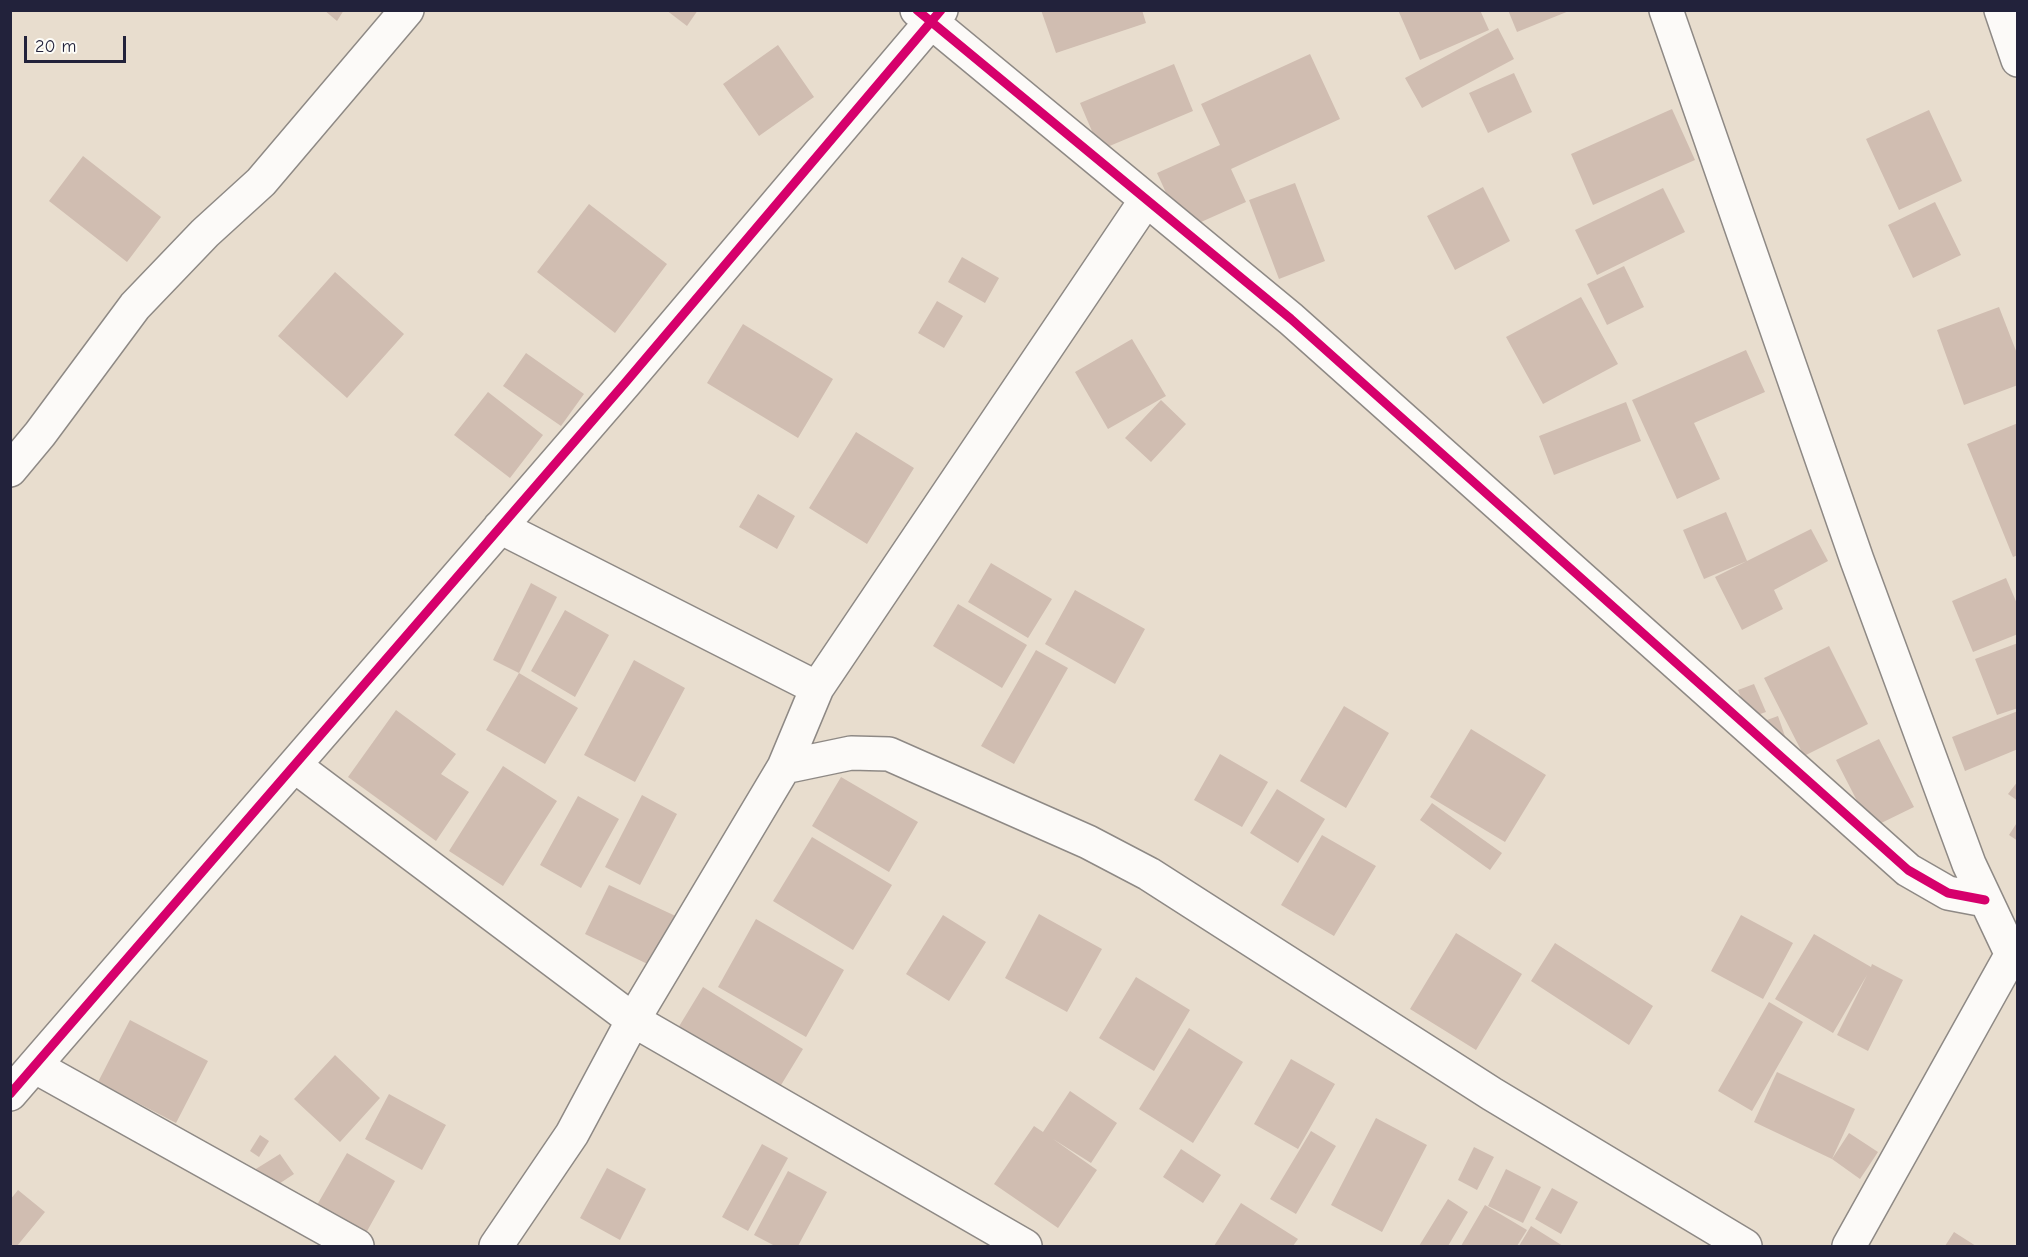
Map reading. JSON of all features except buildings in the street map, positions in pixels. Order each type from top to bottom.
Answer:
[{"type":"street","points":[[10,470],[135,306],[205,233],[261,182],[407,10]]},
{"type":"street","points":[[1666,10],[1857,560],[1969,864],[1985,900],[2014,948],[1849,1246]]},
{"type":"street","points":[[2001,10],[2018,60]]},
{"type":"street","points":[[10,1094],[36,1067],[500,527],[930,14],[1146,200],[1291,320],[1908,870],[1948,893],[1985,900]]},
{"type":"street","points":[[496,1246],[572,1134],[633,1020],[784,767],[817,688],[1146,200]]},
{"type":"street","points":[[500,527],[817,688]]},
{"type":"street","points":[[784,767],[851,753],[889,754],[1088,842],[1149,874],[1492,1094],[1745,1246]]},
{"type":"street","points":[[295,766],[633,1020],[1024,1246]]},
{"type":"street","points":[[36,1067],[357,1246]]},
{"type":"cycle path","points":[[917,10],[1291,319],[1908,870],[1948,893],[1985,900]]},
{"type":"cycle path","points":[[10,1094],[625,383],[941,10]]}]
